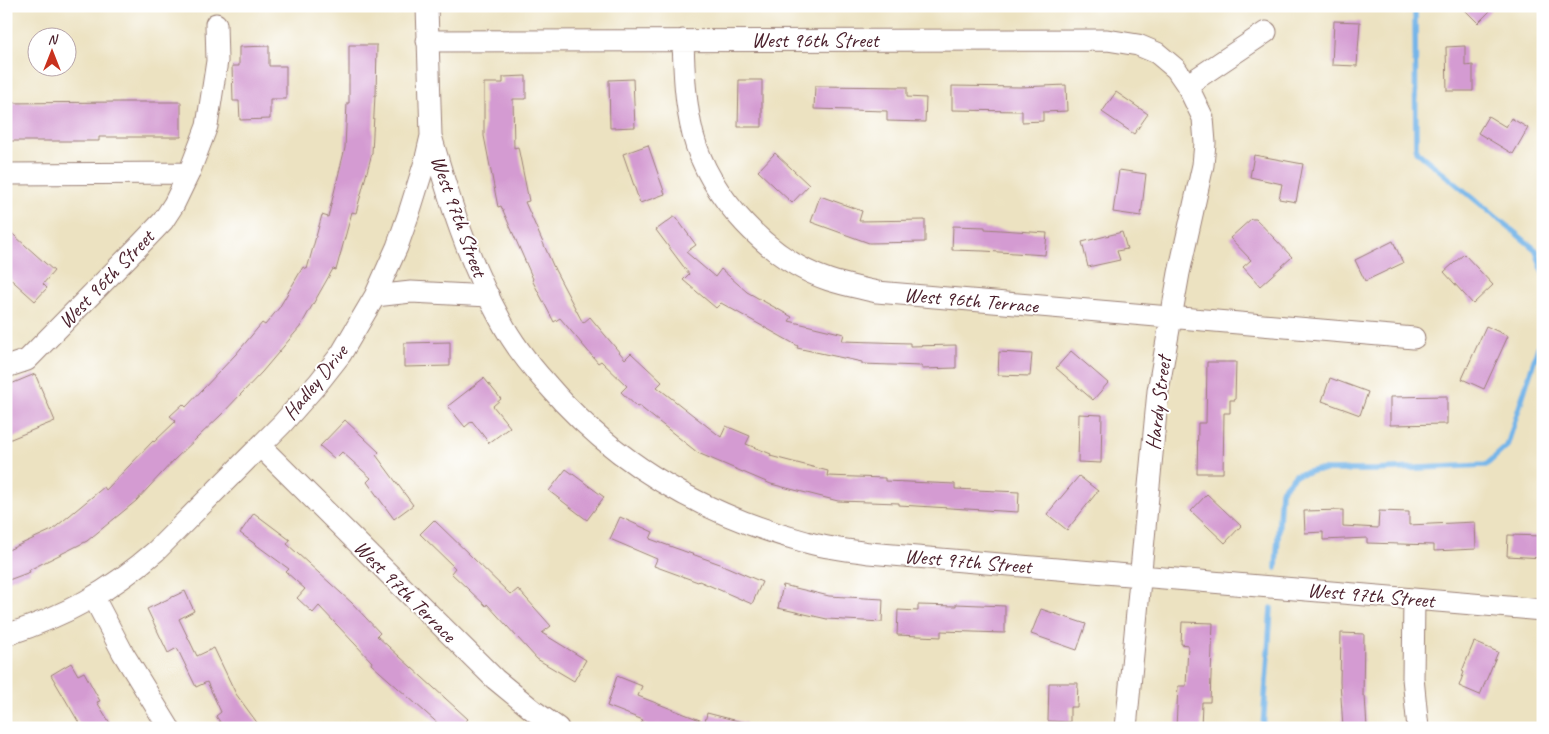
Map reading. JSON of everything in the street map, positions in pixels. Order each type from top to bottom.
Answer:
[{"type":"street","name":"Hadley Drive","points":[[6,634],[31,627],[94,598],[156,551],[282,424],[341,354],[375,296],[397,247],[425,162],[431,136],[427,6]]},
{"type":"street","name":"West 96th Street","points":[[6,368],[27,360],[163,221],[189,173],[207,126],[217,61],[216,24]]},
{"type":"street","points":[[1187,85],[1266,32]]},
{"type":"street","name":"West 96th Terrace","points":[[683,40],[686,102],[694,136],[709,174],[731,207],[758,236],[788,260],[828,280],[877,292],[1414,338]]},
{"type":"street","name":"West 96th Street","points":[[427,41],[1107,40],[1138,45],[1157,54],[1176,69],[1187,85]]},
{"type":"street","name":"Hardy Street","points":[[1126,728],[1158,390],[1179,273],[1203,165],[1205,143],[1203,118],[1187,85]]},
{"type":"street","name":"West 97th Street","points":[[431,136],[450,203],[471,260],[500,320],[536,372],[563,402],[600,438],[641,469],[694,500],[731,518],[808,543],[869,553],[1543,610]]},
{"type":"street","points":[[6,174],[189,173]]},
{"type":"street","name":"West 97th Street","points":[[375,296],[411,292],[489,296]]},
{"type":"street","name":"West 97th Terrace","points":[[260,446],[495,679],[558,728]]},
{"type":"street","points":[[94,598],[122,653],[169,728]]},
{"type":"street","points":[[1414,599],[1413,678],[1418,728]]},
{"type":"building","points":[[1461,6],[1495,6],[1478,23]]},
{"type":"building","points":[[1334,21],[1360,22],[1357,66],[1332,65]]},
{"type":"building","points":[[349,45],[377,45],[372,153],[356,213],[352,212],[336,270],[333,269],[300,327],[262,372],[136,501],[87,541],[29,570],[30,572],[6,581],[6,551],[52,530],[104,487],[106,490],[153,441],[176,421],[170,416],[183,404],[186,407],[236,354],[262,323],[265,325],[279,308],[303,267],[307,269],[322,215],[328,217],[345,148],[347,103],[349,103]]},
{"type":"building","points":[[269,46],[269,66],[286,66],[286,99],[270,99],[270,119],[240,120],[239,101],[233,101],[232,66],[239,66],[239,47]]},
{"type":"building","points":[[1465,46],[1465,66],[1473,65],[1473,91],[1447,91],[1446,47]]},
{"type":"building","points":[[526,76],[526,99],[513,99],[514,148],[518,147],[529,201],[525,202],[555,270],[583,323],[590,317],[625,359],[631,353],[662,382],[657,387],[721,437],[726,426],[750,436],[746,444],[771,454],[770,456],[828,471],[827,476],[885,478],[885,481],[955,484],[955,489],[1019,492],[1018,512],[899,505],[899,503],[838,501],[771,484],[698,453],[639,406],[637,407],[621,392],[627,386],[601,361],[598,363],[560,318],[554,322],[532,280],[501,206],[498,207],[484,136],[484,83],[503,83],[503,77]]},
{"type":"building","points":[[633,79],[635,127],[610,128],[609,80]]},
{"type":"building","points":[[739,80],[762,80],[762,127],[738,127]]},
{"type":"building","points":[[1066,85],[1067,111],[1043,112],[1043,121],[1022,122],[1022,111],[952,110],[952,86],[1021,87]]},
{"type":"building","points":[[815,86],[907,87],[907,97],[926,98],[925,122],[887,121],[887,111],[814,109]]},
{"type":"building","points":[[1116,92],[1148,114],[1134,134],[1102,112]]},
{"type":"building","points":[[181,102],[181,137],[99,137],[99,141],[6,141],[6,103]]},
{"type":"building","points":[[1488,116],[1506,127],[1511,118],[1528,128],[1513,154],[1478,133]]},
{"type":"building","points":[[648,145],[665,194],[640,203],[623,154]]},
{"type":"building","points":[[775,153],[809,185],[792,203],[758,171]]},
{"type":"building","points":[[1254,155],[1303,164],[1296,202],[1279,199],[1282,184],[1250,177]]},
{"type":"building","points":[[1119,170],[1146,174],[1141,216],[1113,212]]},
{"type":"building","points":[[820,196],[862,211],[859,221],[925,220],[925,242],[869,243],[811,222]]},
{"type":"building","points":[[675,216],[696,245],[686,252],[715,277],[721,269],[747,292],[792,317],[789,321],[844,334],[842,341],[910,343],[910,346],[956,345],[956,368],[922,369],[922,366],[862,364],[862,362],[797,348],[798,346],[721,303],[716,308],[683,280],[689,274],[656,230]]},
{"type":"building","points":[[1251,219],[1256,219],[1292,257],[1260,286],[1243,267],[1251,260],[1230,238]]},
{"type":"building","points":[[953,226],[1047,233],[1045,255],[952,250]]},
{"type":"building","points":[[6,228],[54,271],[43,284],[47,288],[35,301],[6,275]]},
{"type":"building","points":[[1122,232],[1127,249],[1117,251],[1120,260],[1088,267],[1082,242]]},
{"type":"building","points":[[1393,241],[1403,263],[1365,281],[1355,260]]},
{"type":"building","points":[[1464,254],[1493,285],[1473,304],[1444,272]]},
{"type":"building","points":[[1486,326],[1508,336],[1484,389],[1462,379]]},
{"type":"building","points":[[450,342],[450,366],[404,367],[404,343]]},
{"type":"building","points":[[1071,351],[1108,383],[1093,400],[1056,368]]},
{"type":"building","points":[[999,352],[1032,354],[1030,376],[998,375]]},
{"type":"building","points":[[1207,362],[1236,362],[1235,400],[1230,400],[1230,413],[1224,413],[1223,473],[1197,473],[1198,423],[1206,423]]},
{"type":"building","points":[[35,374],[55,421],[6,441],[6,386]]},
{"type":"building","points":[[484,378],[501,399],[493,406],[510,427],[489,443],[472,421],[465,427],[448,406]]},
{"type":"building","points":[[1330,378],[1368,392],[1360,415],[1322,401]]},
{"type":"building","points":[[1447,396],[1447,424],[1390,425],[1390,397]]},
{"type":"building","points":[[1079,414],[1102,415],[1101,463],[1078,462]]},
{"type":"building","points":[[345,420],[379,452],[376,455],[413,505],[394,519],[367,482],[371,478],[342,452],[335,459],[320,446]]},
{"type":"building","points":[[566,469],[604,497],[587,520],[549,491]]},
{"type":"building","points":[[1079,476],[1098,491],[1067,530],[1047,514]]},
{"type":"building","points":[[1207,494],[1241,526],[1225,543],[1191,511]]},
{"type":"building","points":[[1343,510],[1343,526],[1378,528],[1379,511],[1409,512],[1409,525],[1475,522],[1476,549],[1434,551],[1434,545],[1367,543],[1367,538],[1323,540],[1323,532],[1305,533],[1304,511]]},
{"type":"building","points":[[254,513],[290,540],[287,544],[352,603],[380,633],[377,636],[468,719],[460,728],[443,728],[371,664],[372,662],[319,606],[313,613],[297,598],[305,589],[286,572],[289,569],[240,533]]},
{"type":"building","points":[[620,517],[653,532],[650,539],[720,564],[762,582],[752,604],[699,581],[654,566],[657,559],[610,539]]},
{"type":"building","points":[[434,520],[511,595],[518,589],[551,626],[542,633],[586,660],[574,681],[537,659],[487,604],[486,606],[451,573],[455,568],[420,534]]},
{"type":"building","points":[[1508,535],[1543,536],[1543,558],[1507,556]]},
{"type":"building","points":[[783,585],[829,596],[883,599],[882,622],[827,619],[778,608]]},
{"type":"building","points":[[185,591],[194,611],[179,619],[197,656],[214,648],[236,694],[261,728],[224,728],[216,716],[221,712],[207,682],[196,687],[177,648],[168,653],[147,609]]},
{"type":"building","points":[[956,604],[1005,606],[1005,633],[941,631],[941,637],[897,635],[898,610],[918,611],[918,605],[956,606]]},
{"type":"building","points":[[1041,609],[1086,624],[1077,650],[1031,634]]},
{"type":"building","points":[[1182,622],[1213,623],[1210,702],[1202,702],[1201,728],[1176,728],[1178,686],[1186,686],[1188,645],[1181,644]]},
{"type":"building","points":[[1341,633],[1364,634],[1363,696],[1365,696],[1367,728],[1343,728],[1340,682]]},
{"type":"building","points":[[1474,642],[1498,652],[1480,695],[1459,686],[1464,672],[1462,671]]},
{"type":"building","points":[[71,663],[78,675],[84,672],[100,701],[97,702],[113,728],[82,728],[51,675]]},
{"type":"building","points":[[617,676],[642,686],[638,696],[705,722],[707,713],[746,723],[745,728],[652,728],[641,723],[643,720],[607,706]]},
{"type":"building","points":[[1049,683],[1078,683],[1077,707],[1070,707],[1070,722],[1048,721]]},
{"type":"waterway","points":[[1415,6],[1416,151],[1536,250],[1543,273]]},
{"type":"waterway","points":[[1276,568],[1281,491],[1295,475],[1317,470],[1374,470],[1486,465],[1507,446],[1543,332]]},
{"type":"waterway","points":[[1263,728],[1271,608]]}]
